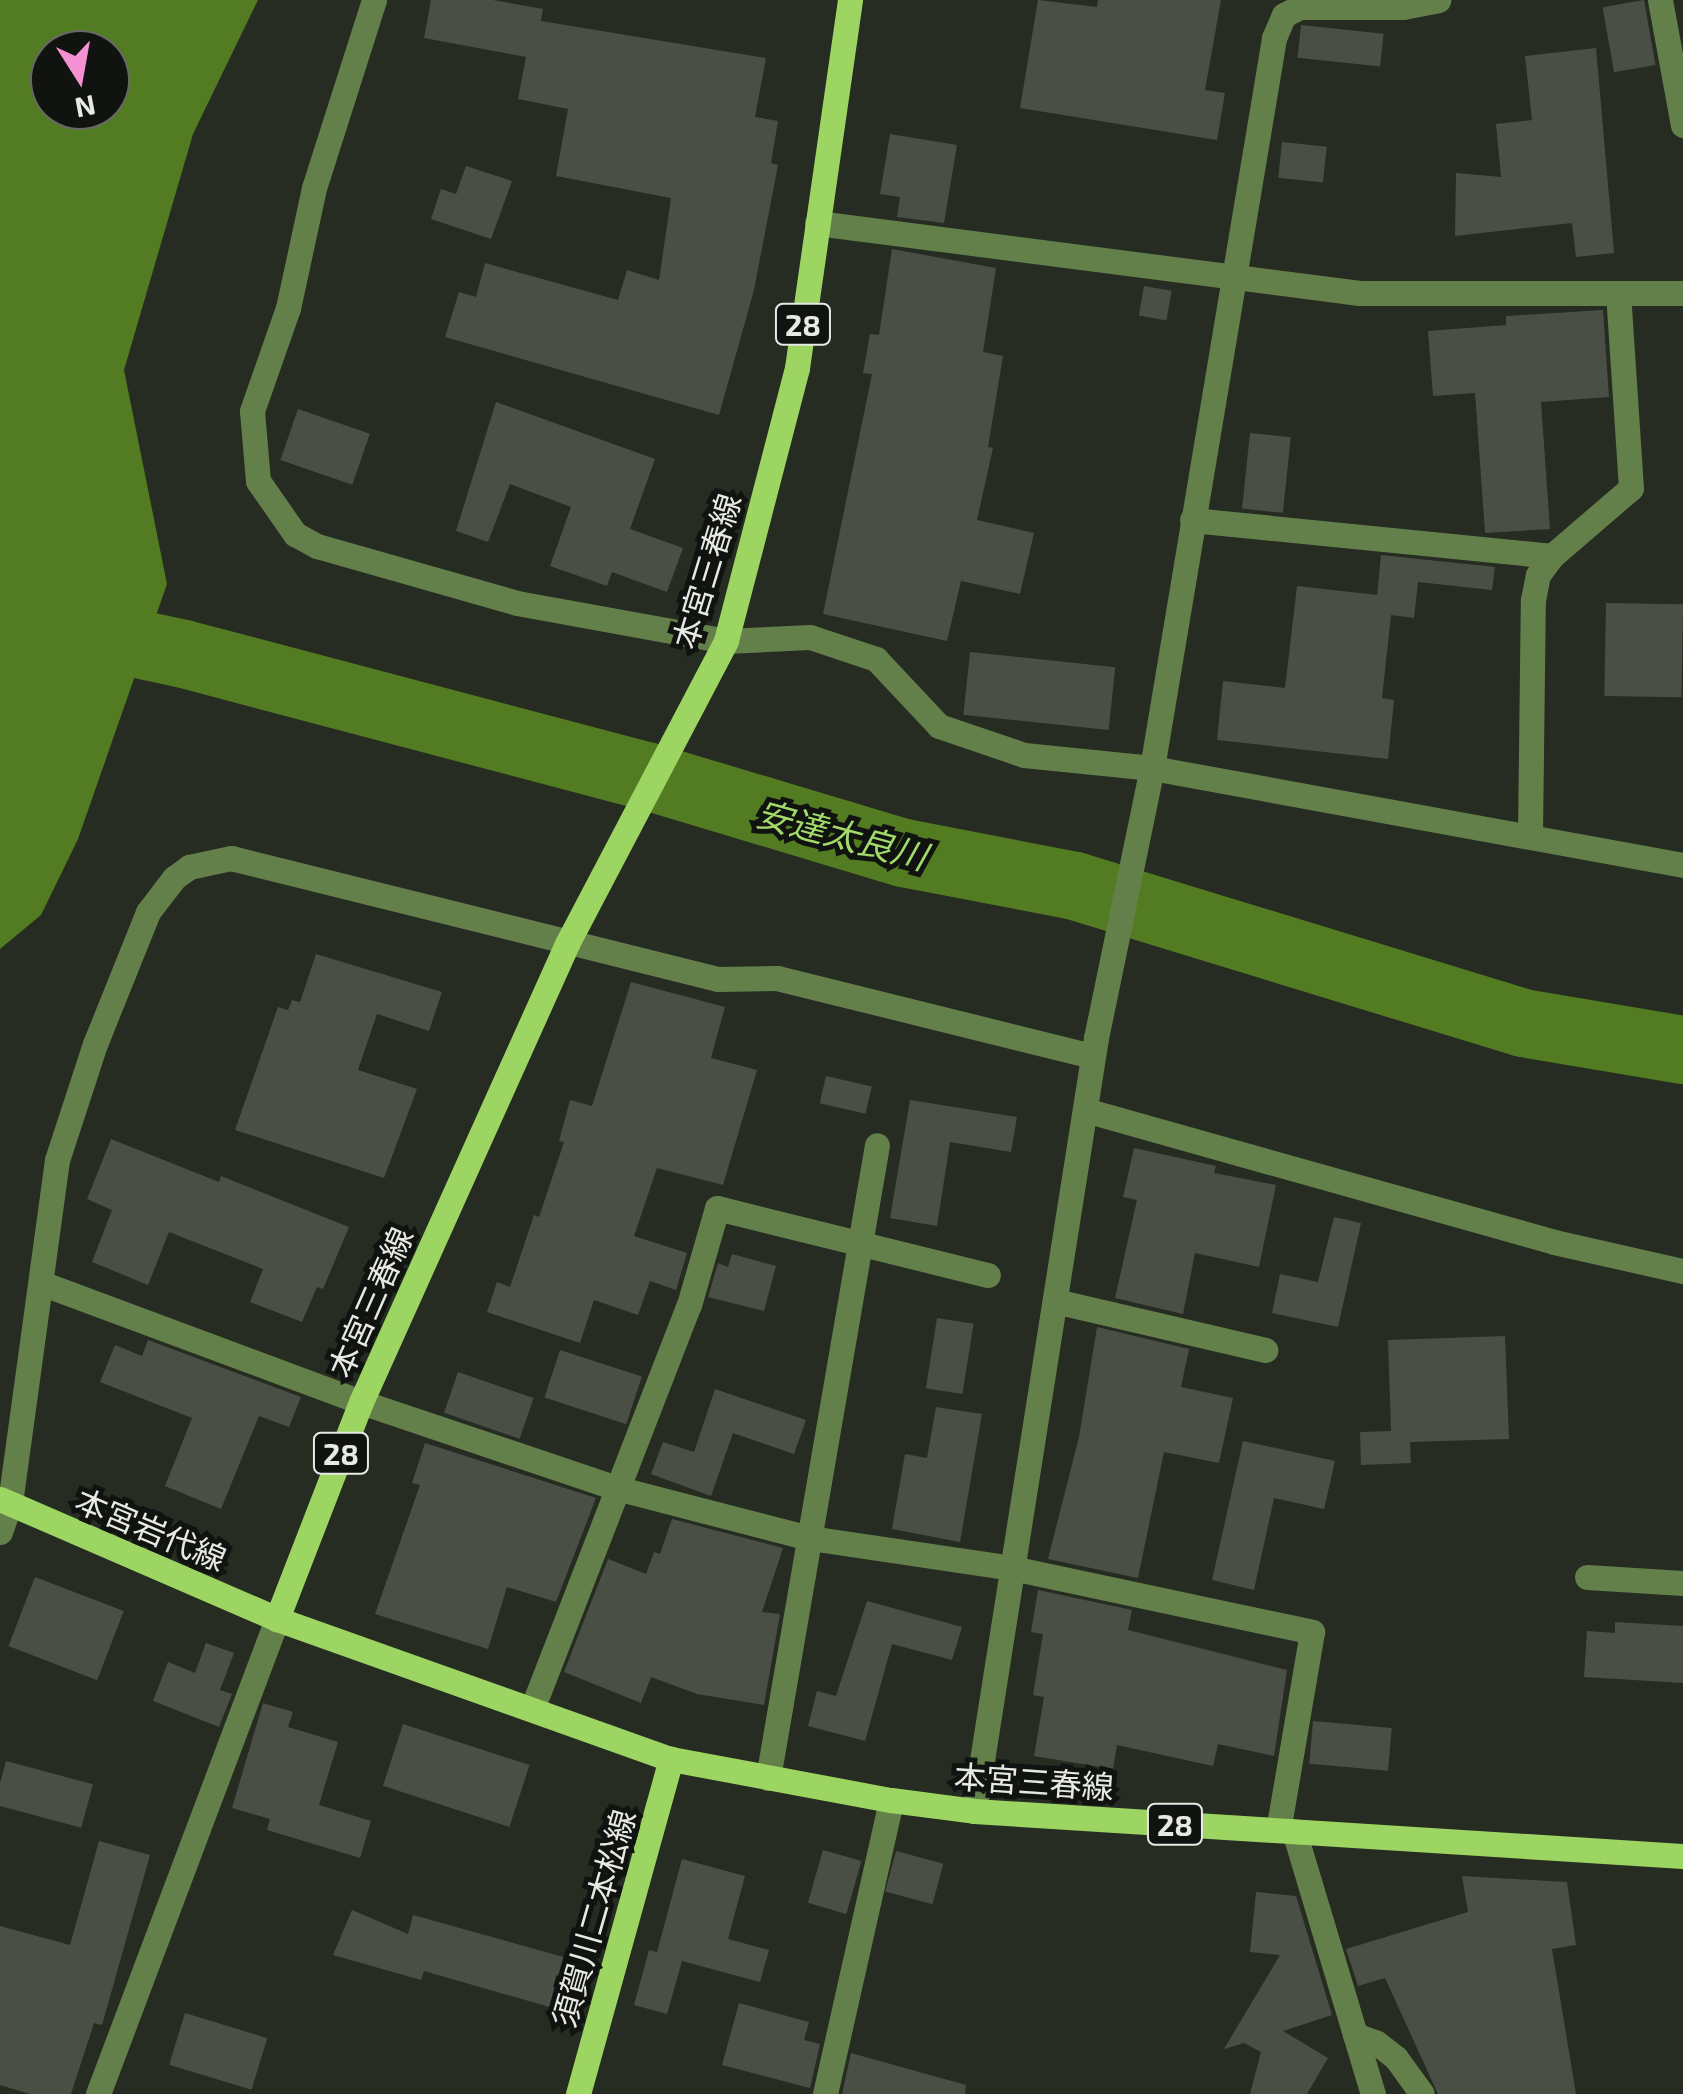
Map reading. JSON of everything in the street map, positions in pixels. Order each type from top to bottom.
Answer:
[{"type":"main road","name":"本宮三春線","points":[[850,0],[797,368],[726,641],[566,944],[360,1402],[277,1619],[672,1759],[891,1800],[974,1811],[1683,1856]]},
{"type":"main road","name":"本宮岩代線","points":[[5,1501],[277,1619]]},
{"type":"main road","name":"須賀川二本松線","points":[[578,2094],[672,1759]]},
{"type":"street","points":[[374,0],[314,188],[288,308],[252,411],[258,481],[295,534],[317,546],[517,603],[726,641],[810,638],[876,659],[938,726],[1024,755],[1152,768],[1530,834],[1683,865]]},
{"type":"street","points":[[974,1811],[1095,1047],[1152,768],[1274,38],[1284,15],[1300,7],[1438,0]]},
{"type":"street","points":[[1660,0],[1683,126]]},
{"type":"street","points":[[817,223],[1360,294],[1683,293]]},
{"type":"street","points":[[1530,834],[1533,600],[1538,575],[1552,556],[1631,488],[1618,294]]},
{"type":"street","points":[[1192,520],[1552,556]]},
{"type":"street","points":[[0,1532],[57,1160],[95,1044],[148,912],[174,878],[189,867],[232,858],[718,980],[777,978],[1095,1047]]},
{"type":"street","points":[[1085,1110],[1554,1242],[1683,1270]]},
{"type":"street","points":[[768,1778],[877,1145]]},
{"type":"street","points":[[532,1710],[690,1305],[717,1208],[861,1241],[988,1276]]},
{"type":"street","points":[[41,1283],[360,1402],[620,1489],[810,1538],[1012,1568],[1312,1632],[1286,1831],[1373,2094]]},
{"type":"street","points":[[1055,1301],[1265,1350]]},
{"type":"street","points":[[1587,1578],[1683,1583]]},
{"type":"street","points":[[98,2094],[277,1619]]},
{"type":"street","points":[[825,2094],[891,1800]]},
{"type":"street","points":[[1355,2034],[1377,2042],[1396,2058],[1422,2094]]},
{"type":"shaded area","points":[[0,0],[258,0],[193,134],[124,370],[167,584],[78,839],[41,915],[0,949]]},
{"type":"building","points":[[431,0],[493,0],[543,9],[541,21],[766,58],[755,117],[778,121],[771,163],[778,165],[754,290],[719,415],[445,337],[459,292],[476,297],[485,263],[618,300],[627,270],[659,280],[671,198],[556,176],[568,109],[518,99],[526,57],[424,38]]},
{"type":"building","points":[[1038,0],[1097,7],[1098,0],[1221,0],[1205,90],[1225,93],[1217,140],[1020,108]]},
{"type":"building","points":[[1644,0],[1655,65],[1614,72],[1603,7]]},
{"type":"building","points":[[1301,25],[1384,34],[1380,66],[1298,58]]},
{"type":"building","points":[[1596,48],[1614,253],[1576,257],[1572,223],[1455,236],[1456,173],[1501,177],[1496,124],[1532,120],[1525,56]]},
{"type":"building","points":[[890,134],[957,145],[944,223],[897,217],[900,197],[880,194]]},
{"type":"building","points":[[1282,142],[1327,147],[1323,183],[1278,178]]},
{"type":"building","points":[[466,166],[512,181],[491,239],[431,219],[441,189],[456,194]]},
{"type":"building","points":[[892,249],[996,268],[983,352],[1003,356],[988,447],[993,448],[977,520],[1034,533],[1020,594],[961,581],[947,641],[823,614],[872,374],[863,373],[870,334],[879,335]]},
{"type":"building","points":[[1144,286],[1172,291],[1166,320],[1139,316]]},
{"type":"building","points":[[1603,310],[1609,397],[1541,402],[1550,529],[1485,533],[1475,393],[1433,396],[1428,331],[1506,325],[1506,316]]},
{"type":"building","points":[[496,402],[655,459],[630,529],[683,548],[667,592],[612,572],[607,586],[550,566],[571,507],[510,484],[488,542],[456,531]]},
{"type":"building","points":[[298,409],[370,434],[352,485],[280,460]]},
{"type":"building","points":[[1250,433],[1291,437],[1283,513],[1242,509]]},
{"type":"building","points":[[1381,555],[1495,567],[1492,590],[1418,582],[1414,618],[1391,615],[1382,698],[1394,700],[1388,759],[1217,740],[1223,681],[1285,688],[1297,586],[1377,595]]},
{"type":"building","points":[[1606,603],[1683,604],[1681,697],[1604,696]]},
{"type":"building","points":[[970,652],[1115,667],[1109,730],[963,715]]},
{"type":"building","points":[[316,954],[442,992],[429,1031],[377,1014],[358,1070],[417,1089],[384,1178],[235,1130],[278,1007],[288,1010],[292,1000],[300,1002]]},
{"type":"building","points":[[631,982],[725,1007],[711,1058],[757,1070],[723,1185],[657,1168],[634,1236],[687,1253],[676,1290],[650,1281],[638,1315],[594,1300],[580,1343],[487,1312],[497,1282],[510,1287],[534,1215],[539,1217],[564,1142],[559,1141],[570,1100],[592,1106]]},
{"type":"building","points":[[826,1076],[872,1087],[865,1114],[820,1103]]},
{"type":"building","points":[[910,1100],[1017,1117],[1011,1152],[950,1142],[937,1226],[890,1218]]},
{"type":"building","points":[[111,1139],[219,1182],[221,1176],[349,1227],[323,1289],[317,1287],[302,1322],[250,1302],[263,1269],[169,1232],[148,1285],[92,1262],[112,1210],[87,1199]]},
{"type":"building","points":[[1134,1148],[1216,1166],[1214,1173],[1276,1185],[1259,1267],[1195,1253],[1183,1314],[1115,1298],[1137,1200],[1123,1197]]},
{"type":"building","points":[[1334,1217],[1361,1223],[1338,1327],[1272,1313],[1280,1274],[1318,1282]]},
{"type":"building","points":[[732,1254],[776,1266],[764,1311],[708,1297],[718,1263],[728,1267]]},
{"type":"building","points":[[937,1318],[974,1324],[962,1394],[926,1388]]},
{"type":"building","points":[[1097,1327],[1189,1349],[1181,1387],[1233,1398],[1219,1463],[1164,1452],[1138,1578],[1048,1559],[1079,1437]]},
{"type":"building","points":[[1505,1336],[1509,1439],[1410,1442],[1411,1463],[1361,1465],[1360,1432],[1391,1431],[1388,1340]]},
{"type":"building","points":[[148,1340],[301,1397],[289,1427],[259,1416],[221,1509],[165,1486],[192,1418],[100,1382],[115,1345],[142,1356]]},
{"type":"building","points":[[560,1350],[642,1377],[626,1424],[545,1398]]},
{"type":"building","points":[[458,1372],[534,1398],[520,1439],[444,1413]]},
{"type":"building","points":[[715,1389],[806,1420],[794,1454],[733,1433],[711,1496],[651,1474],[663,1442],[694,1452]]},
{"type":"building","points":[[936,1407],[982,1414],[960,1542],[892,1529],[905,1454],[927,1458]]},
{"type":"building","points":[[1243,1441],[1335,1461],[1324,1509],[1274,1498],[1254,1590],[1212,1580]]},
{"type":"building","points":[[425,1443],[596,1498],[556,1602],[507,1587],[488,1649],[375,1614],[420,1485],[412,1483]]},
{"type":"building","points":[[672,1519],[783,1548],[762,1612],[780,1614],[764,1705],[697,1694],[651,1677],[641,1703],[564,1672],[608,1559],[646,1574],[654,1552],[660,1554]]},
{"type":"building","points":[[35,1577],[124,1611],[97,1680],[8,1646]]},
{"type":"building","points":[[1038,1590],[1132,1610],[1128,1630],[1287,1670],[1274,1756],[1218,1744],[1213,1766],[1117,1745],[1113,1769],[1034,1756],[1044,1697],[1033,1695],[1043,1634],[1031,1632]]},
{"type":"building","points":[[867,1601],[962,1627],[952,1660],[892,1644],[865,1741],[808,1726],[817,1691],[836,1696]]},
{"type":"building","points":[[1615,1622],[1683,1626],[1683,1683],[1584,1677],[1587,1631],[1615,1633]]},
{"type":"building","points":[[206,1643],[234,1653],[220,1690],[232,1694],[219,1727],[153,1701],[168,1662],[195,1673]]},
{"type":"building","points":[[263,1703],[293,1712],[288,1727],[338,1742],[319,1805],[371,1821],[360,1858],[267,1830],[270,1819],[232,1808]]},
{"type":"building","points":[[1313,1721],[1392,1728],[1388,1771],[1309,1764]]},
{"type":"building","points":[[403,1724],[529,1765],[509,1827],[383,1786]]},
{"type":"building","points":[[6,1761],[93,1784],[81,1828],[0,1806]]},
{"type":"building","points":[[99,1841],[150,1855],[102,2025],[94,2023],[71,2094],[30,2094],[0,2085],[0,1926],[70,1945]]},
{"type":"building","points":[[823,1850],[861,1861],[846,1914],[808,1903]]},
{"type":"building","points":[[896,1851],[943,1864],[932,1904],[885,1892]]},
{"type":"building","points":[[682,1859],[745,1876],[728,1939],[769,1950],[760,1982],[682,1961],[667,2014],[634,2005],[649,1950],[657,1952]]},
{"type":"building","points":[[1462,1876],[1567,1882],[1576,1945],[1552,1949],[1576,2094],[1438,2094],[1385,1978],[1358,1986],[1346,1949],[1468,1912]]},
{"type":"building","points":[[1256,1892],[1296,1896],[1332,2015],[1283,2031],[1328,2058],[1307,2094],[1250,2094],[1261,2052],[1244,2043],[1224,2049],[1280,1955],[1250,1952]]},
{"type":"building","points":[[352,1910],[408,1934],[413,1915],[574,1960],[560,2010],[424,1971],[421,1980],[333,1955]]},
{"type":"building","points":[[739,2003],[809,2022],[804,2040],[820,2044],[810,2088],[722,2065]]},
{"type":"building","points":[[185,2013],[267,2038],[251,2090],[169,2065]]},
{"type":"building","points":[[851,2053],[966,2085],[965,2094],[842,2094]]},
{"type":"waterway","name":"安達太良川","points":[[0,623],[63,628],[184,654],[650,777],[904,853],[1075,886],[1523,1023],[1683,1050]]}]
